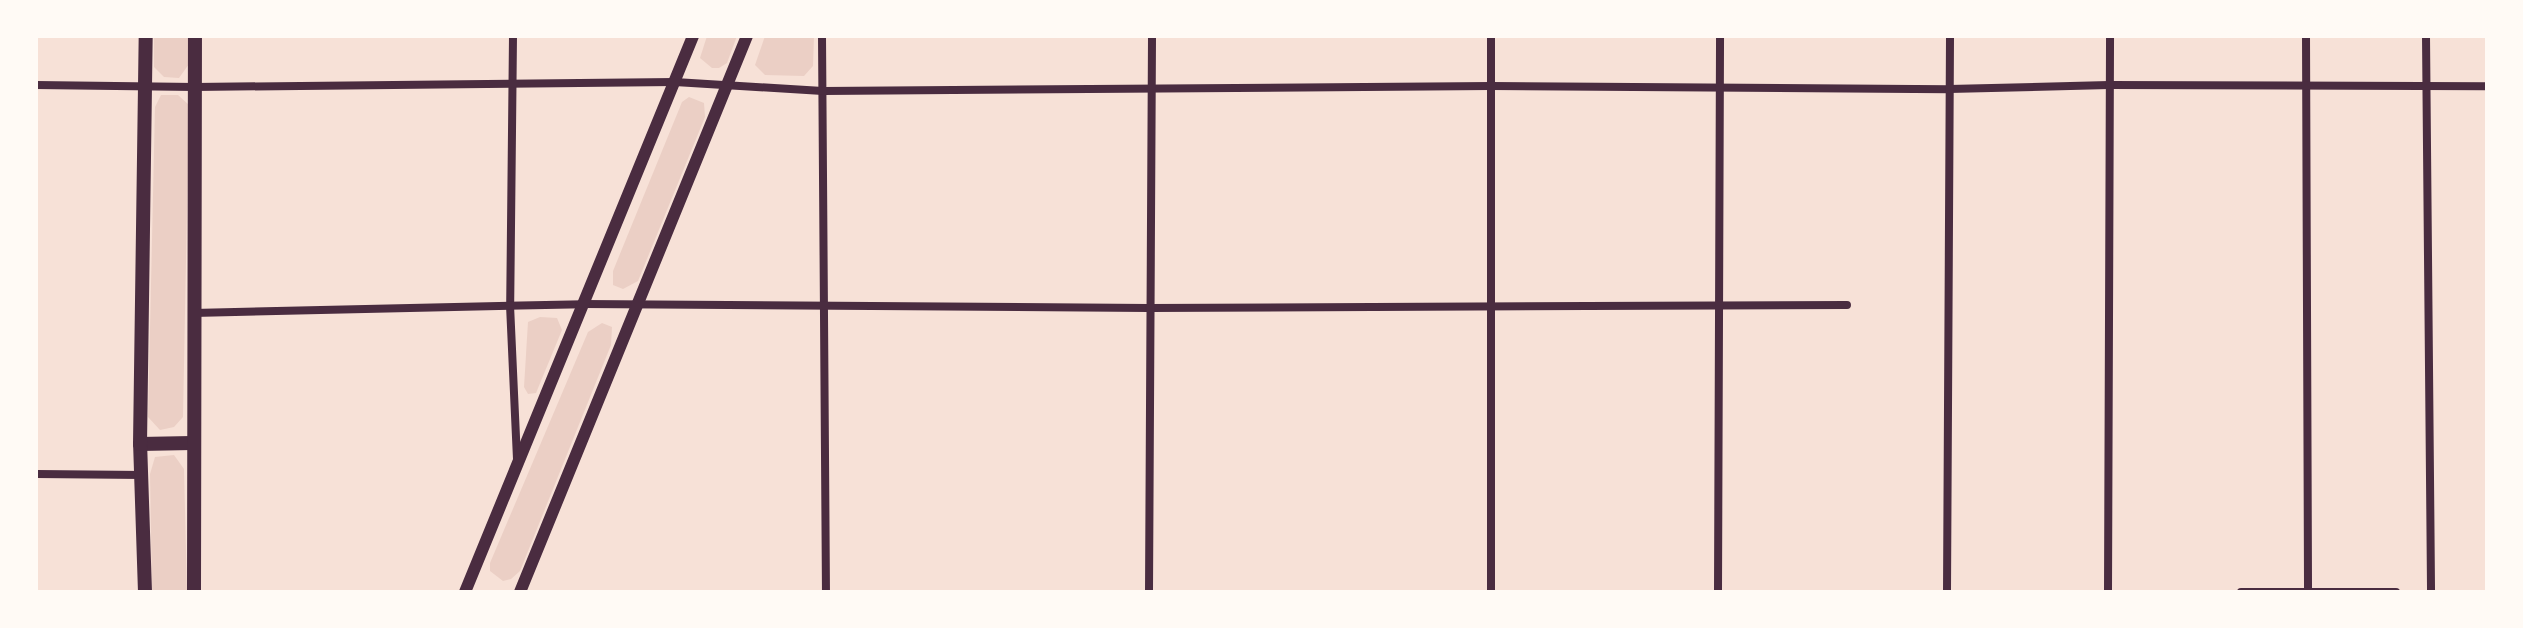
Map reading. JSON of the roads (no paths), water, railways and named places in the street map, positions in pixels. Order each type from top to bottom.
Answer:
[{"type":"main road","points":[[145,592],[144,475],[140,444],[146,36]]},
{"type":"main road","points":[[194,592],[192,313],[195,36]]},
{"type":"main road","points":[[140,444],[192,443]]},
{"type":"street","points":[[513,36],[510,305],[518,467]]},
{"type":"street","points":[[465,592],[693,36]]},
{"type":"street","points":[[520,592],[747,36]]},
{"type":"street","points":[[822,36],[826,592]]},
{"type":"street","points":[[1149,592],[1152,36]]},
{"type":"street","points":[[1491,36],[1491,592]]},
{"type":"street","points":[[1718,592],[1720,36]]},
{"type":"street","points":[[1947,592],[1950,36]]},
{"type":"street","points":[[2108,592],[2110,36]]},
{"type":"street","points":[[2306,36],[2308,591]]},
{"type":"street","points":[[2426,36],[2431,592]]},
{"type":"street","points":[[36,85],[195,87],[675,82],[823,91],[1491,86],[1949,89],[2109,85],[2487,86]]},
{"type":"street","points":[[192,313],[583,304],[1149,308],[1847,305]]},
{"type":"street","points":[[36,474],[144,475]]},
{"type":"street","points":[[2241,592],[2396,592]]}]
